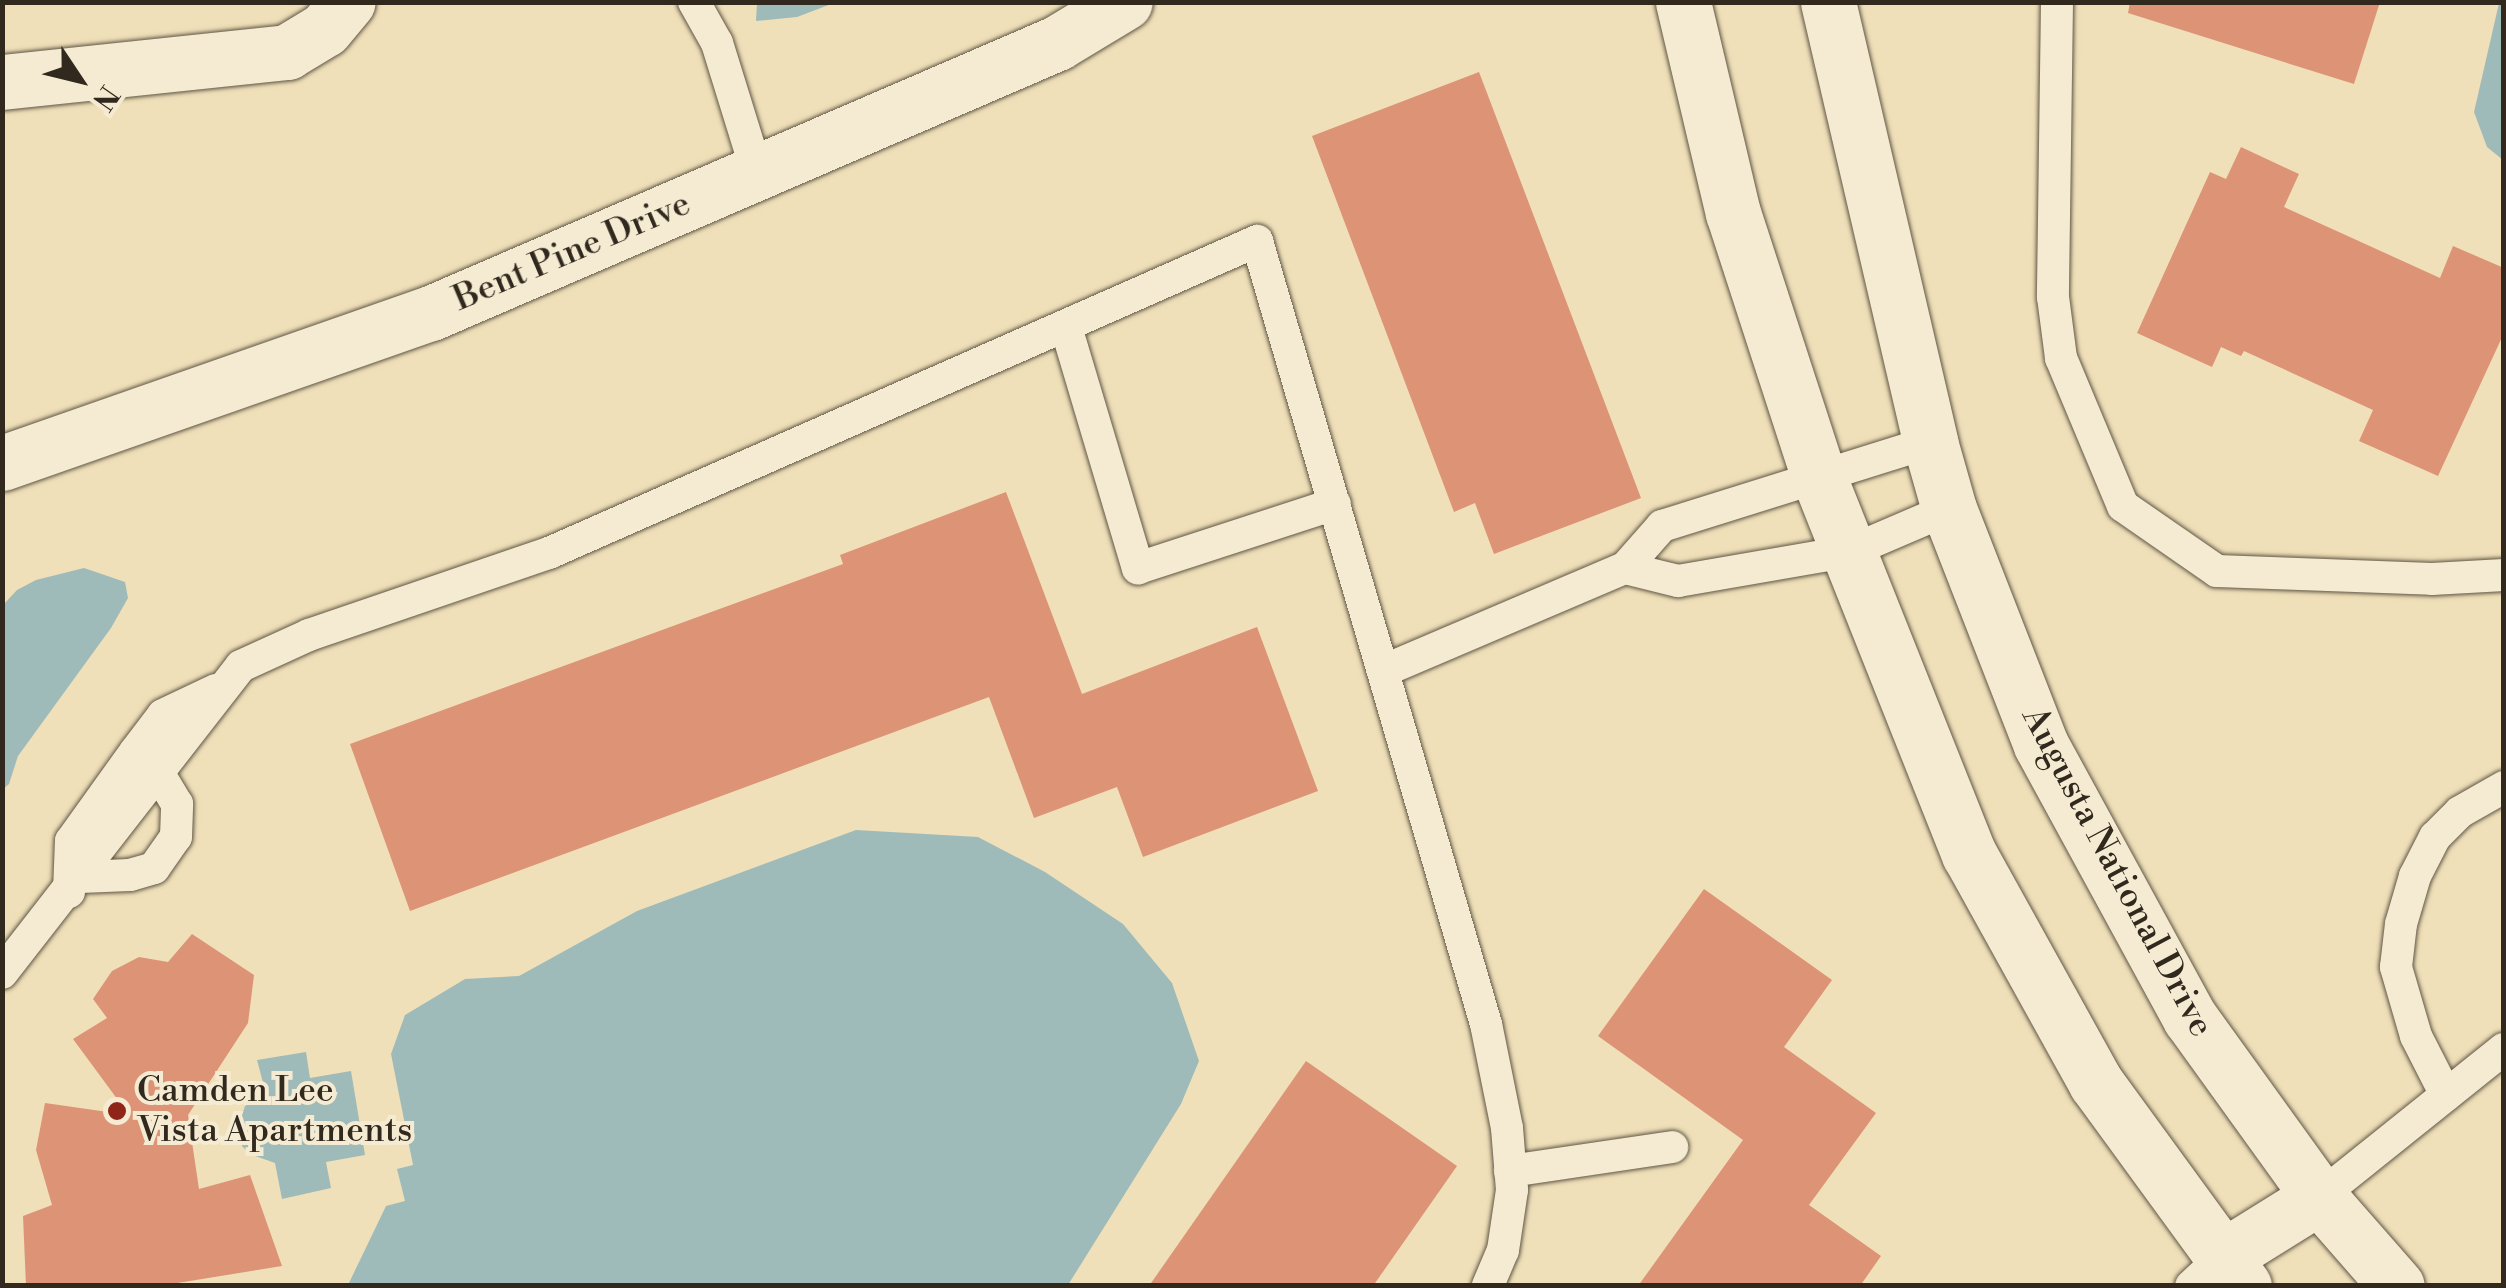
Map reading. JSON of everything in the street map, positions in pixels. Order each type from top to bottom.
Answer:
[{"type":"street","points":[[2,82],[287,52],[325,29],[348,2]]},
{"type":"street","name":"Bent Pine Drive","points":[[2,464],[431,314],[1057,42],[1125,2]]},
{"type":"street","points":[[1683,2],[1732,213],[1820,480],[1969,854],[2096,1083],[2218,1276],[2319,1198]]},
{"type":"street","name":"Augusta National Drive","points":[[1828,2],[1930,442],[1950,509],[2050,762],[2190,1018],[2319,1198],[2397,1286]]},
{"type":"lane","points":[[694,2],[717,43],[757,172]]},
{"type":"lane","points":[[2057,2],[2052,298],[2061,358],[2124,506],[2217,571],[2432,579],[2504,575]]},
{"type":"lane","points":[[74,884],[71,841],[146,762],[163,714],[219,689],[240,666],[308,635],[549,554],[1257,240],[1486,1024],[1507,1128],[1510,1171],[1502,1250],[1488,1286]]},
{"type":"lane","points":[[1066,326],[1138,568],[1335,504]]},
{"type":"lane","points":[[1383,671],[1625,568],[1662,526],[1820,480],[1930,442]]},
{"type":"lane","points":[[1625,568],[1678,581],[1851,551],[1950,509]]},
{"type":"lane","points":[[2,973],[74,884],[154,868],[176,837],[177,804],[146,762]]},
{"type":"lane","points":[[2446,1095],[2416,1036],[2396,967],[2401,924],[2416,876],[2435,837],[2460,812],[2504,787]]},
{"type":"lane","points":[[2319,1198],[2504,1050]]},
{"type":"lane","points":[[1510,1171],[1672,1147]]},
{"type":"water","points":[[757,2],[834,3],[797,17],[756,21]]},
{"type":"water","points":[[2499,3],[2504,3],[2503,160],[2487,147],[2474,112]]},
{"type":"water","points":[[84,568],[125,582],[128,598],[111,628],[18,756],[9,784],[3,789],[3,605],[17,590],[36,580]]},
{"type":"water","points":[[856,830],[978,837],[1045,872],[1123,924],[1172,983],[1199,1061],[1181,1104],[1068,1285],[348,1285],[386,1206],[405,1201],[397,1169],[413,1165],[391,1054],[405,1015],[465,979],[519,976],[637,911]]},
{"type":"water","points":[[306,1052],[310,1078],[351,1071],[365,1155],[326,1162],[331,1188],[282,1199],[275,1163],[250,1154],[242,1146],[241,1118],[245,1106],[266,1094],[257,1060]]},
{"type":"building","points":[[2130,2],[2380,2],[2354,84],[2128,13]]},
{"type":"building","points":[[1479,72],[1641,498],[1494,554],[1475,503],[1454,512],[1312,136]]},
{"type":"building","points":[[2241,147],[2299,174],[2284,207],[2440,278],[2453,246],[2504,268],[2504,333],[2438,476],[2359,441],[2373,410],[2244,351],[2241,356],[2221,347],[2212,367],[2137,333],[2210,172],[2226,179]]},
{"type":"building","points":[[1006,492],[1082,694],[1257,627],[1318,791],[1143,857],[1117,787],[1034,818],[989,697],[410,911],[350,744],[843,564],[840,555]]},
{"type":"building","points":[[1704,889],[1832,980],[1784,1047],[1876,1113],[1809,1205],[1881,1256],[1860,1286],[1638,1286],[1743,1140],[1598,1036]]},
{"type":"building","name":"Camden Lee Vista Apartments","points":[[192,934],[254,975],[248,1023],[188,1115],[199,1189],[250,1175],[282,1266],[159,1286],[26,1286],[23,1216],[52,1205],[36,1150],[45,1103],[129,1115],[73,1039],[107,1018],[93,999],[112,971],[139,957],[168,962]]},
{"type":"building","points":[[1306,1061],[1457,1166],[1373,1286],[1149,1286]]},
{"type":"place","name":"Camden Lee Vista Apartments","points":[[117,1111]]}]
